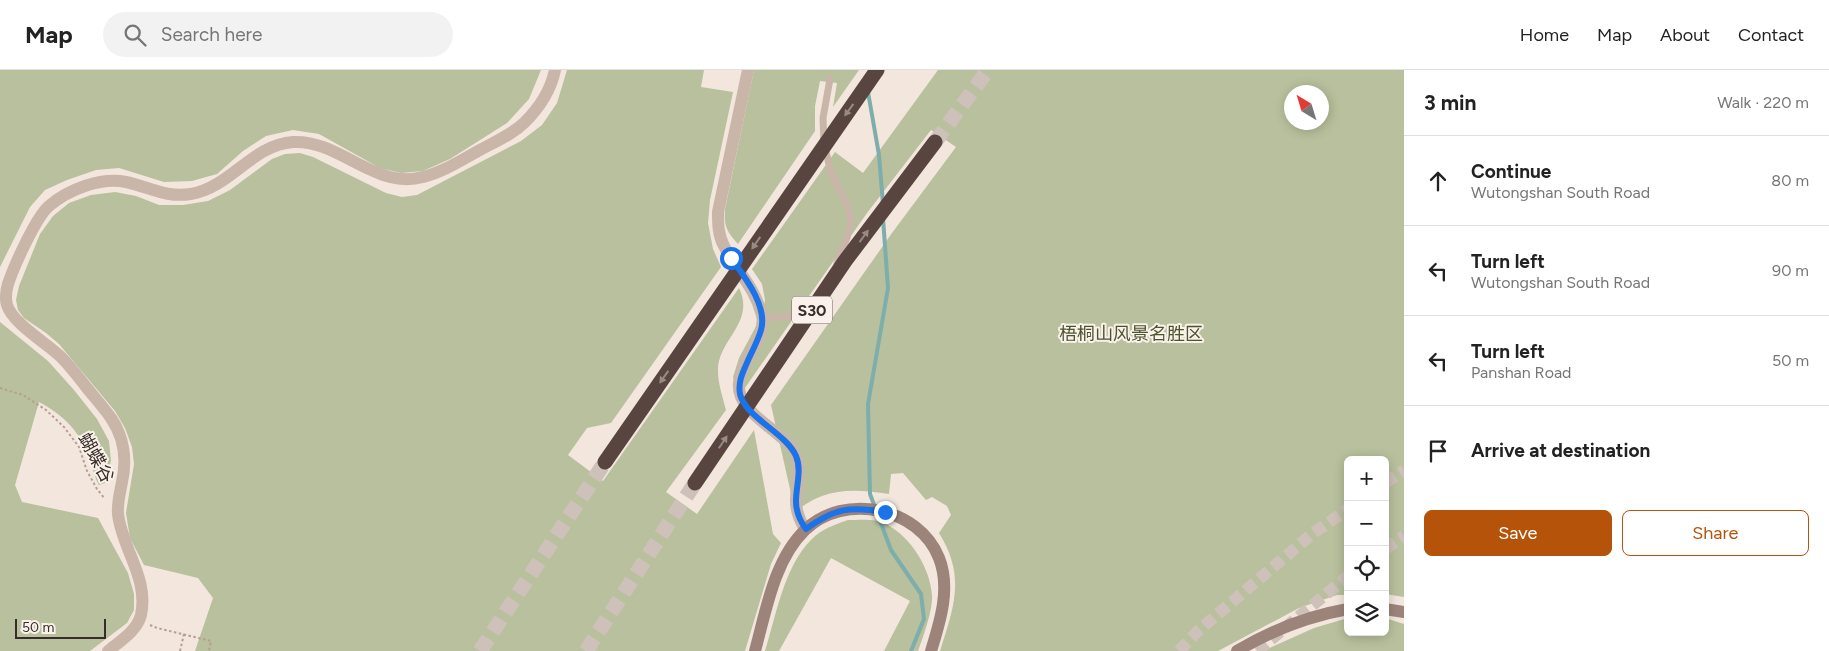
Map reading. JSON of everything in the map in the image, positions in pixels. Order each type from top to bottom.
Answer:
[{"type":"highway","points":[[605,462],[877,70]]},
{"type":"highway","name":"S30","points":[[695,483],[845,261],[935,142]]},
{"type":"main road","points":[[754,651],[782,563],[794,543],[806,529],[823,517],[841,510],[862,508],[885,512],[909,523],[931,544],[939,558],[943,575],[944,594],[939,626],[931,651]]},
{"type":"main road","points":[[1237,651],[1301,620],[1344,610]]},
{"type":"main road","points":[[1389,610],[1404,612]]},
{"type":"street","points":[[108,651],[132,632],[140,620],[143,606],[142,587],[118,513],[125,461],[119,432],[111,418],[64,360],[48,345],[21,325],[8,308],[5,296],[8,284],[37,220],[48,207],[67,194],[87,185],[108,181],[126,182],[151,191],[170,194],[190,194],[210,188],[228,178],[264,150],[278,144],[295,142],[325,147],[371,171],[389,177],[405,180],[423,177],[445,169],[508,135],[538,108],[547,92],[555,70]]},
{"type":"street","points":[[748,70],[718,212],[719,231],[727,251],[754,292],[763,318],[762,329],[739,382],[740,395],[746,406],[789,445],[796,457],[799,471],[796,502],[799,519],[806,529]]},
{"type":"lane","points":[[763,318],[788,316],[806,307],[820,294],[830,278],[847,238],[851,221],[848,207],[831,173],[824,143],[823,118],[830,79]]},
{"type":"path","name":"蝴蝶谷","points":[[0,388],[24,395],[46,410],[64,427],[79,447],[87,471],[97,489],[118,513]]},
{"type":"path","points":[[140,620],[157,628],[211,641],[209,651]]},
{"type":"path","points":[[180,651],[184,634]]},
{"type":"green space","points":[[0,70],[541,70],[529,99],[507,123],[450,159],[423,171],[401,173],[380,168],[319,134],[293,130],[266,136],[243,151],[217,174],[192,181],[164,182],[119,168],[96,170],[67,180],[45,190],[30,207],[0,267]]},
{"type":"green space","points":[[567,70],[704,70],[701,87],[733,92],[710,200],[708,223],[713,249],[721,267],[611,423],[587,428],[568,455],[603,481],[739,288],[743,300],[743,311],[740,321],[719,360],[720,386],[726,410],[666,492],[697,514],[754,430],[773,534],[781,543],[771,564],[745,651],[195,651],[213,598],[198,578],[144,565],[130,538],[126,513],[134,464],[132,447],[125,428],[115,411],[59,344],[24,318],[18,310],[16,300],[19,286],[40,234],[53,216],[69,203],[91,195],[115,192],[136,196],[159,205],[183,205],[208,201],[230,190],[272,159],[285,154],[300,153],[313,157],[386,193],[402,197],[417,195],[521,141],[542,125],[557,103]]},
{"type":"green space","points":[[754,70],[859,70],[833,107],[837,83],[820,81],[815,106],[815,131],[738,244],[727,228],[725,209]]},
{"type":"green space","name":"梧桐山风景名胜区","points":[[938,70],[1404,70],[1404,597],[1389,595],[1389,456],[1344,456],[1344,595],[1337,595],[1299,608],[1218,651],[940,651],[950,620],[955,592],[953,563],[939,533],[951,515],[947,506],[932,497],[926,500],[903,473],[891,474],[889,494],[864,491],[830,493],[795,511],[771,405],[892,233],[956,147],[931,130],[867,213],[740,395],[733,377],[739,358],[762,315],[765,300],[762,284],[752,269],[835,152],[863,173]]},
{"type":"green space","points":[[0,322],[48,361],[97,419],[109,441],[111,461],[105,483],[99,485],[83,443],[73,429],[61,417],[39,402],[15,485],[22,502],[98,518],[128,573],[134,594],[134,610],[127,623],[90,651],[0,651]]},
{"type":"green space","points":[[848,520],[882,522],[903,537],[918,554],[927,574],[932,601],[918,651],[884,651],[910,601],[831,558],[779,651],[765,651],[787,578],[802,551],[819,533]]},
{"type":"green space","points":[[1344,619],[1344,636],[1389,636],[1389,619],[1404,624],[1404,651],[1263,651],[1314,628]]},
{"type":"waterway","points":[[868,92],[879,155],[883,204]]},
{"type":"waterway","points":[[883,218],[888,288],[868,404],[870,494],[891,550],[921,594],[924,619],[911,651]]},
{"type":"tunnel","points":[[935,142],[988,70]]},
{"type":"tunnel","points":[[480,651],[605,462]]},
{"type":"tunnel","points":[[1389,480],[1404,470]]},
{"type":"tunnel","points":[[586,651],[695,483]]},
{"type":"tunnel","points":[[1179,651],[1198,631],[1312,534],[1344,512]]},
{"type":"tunnel","points":[[1389,546],[1404,536]]},
{"type":"tunnel","points":[[1257,651],[1344,579]]},
{"type":"route","points":[[731,258],[754,292],[763,318],[762,329],[739,382],[740,395],[746,406],[789,445],[796,457],[799,471],[796,502],[799,519],[806,529],[823,517],[841,510],[862,508],[885,512]]}]
